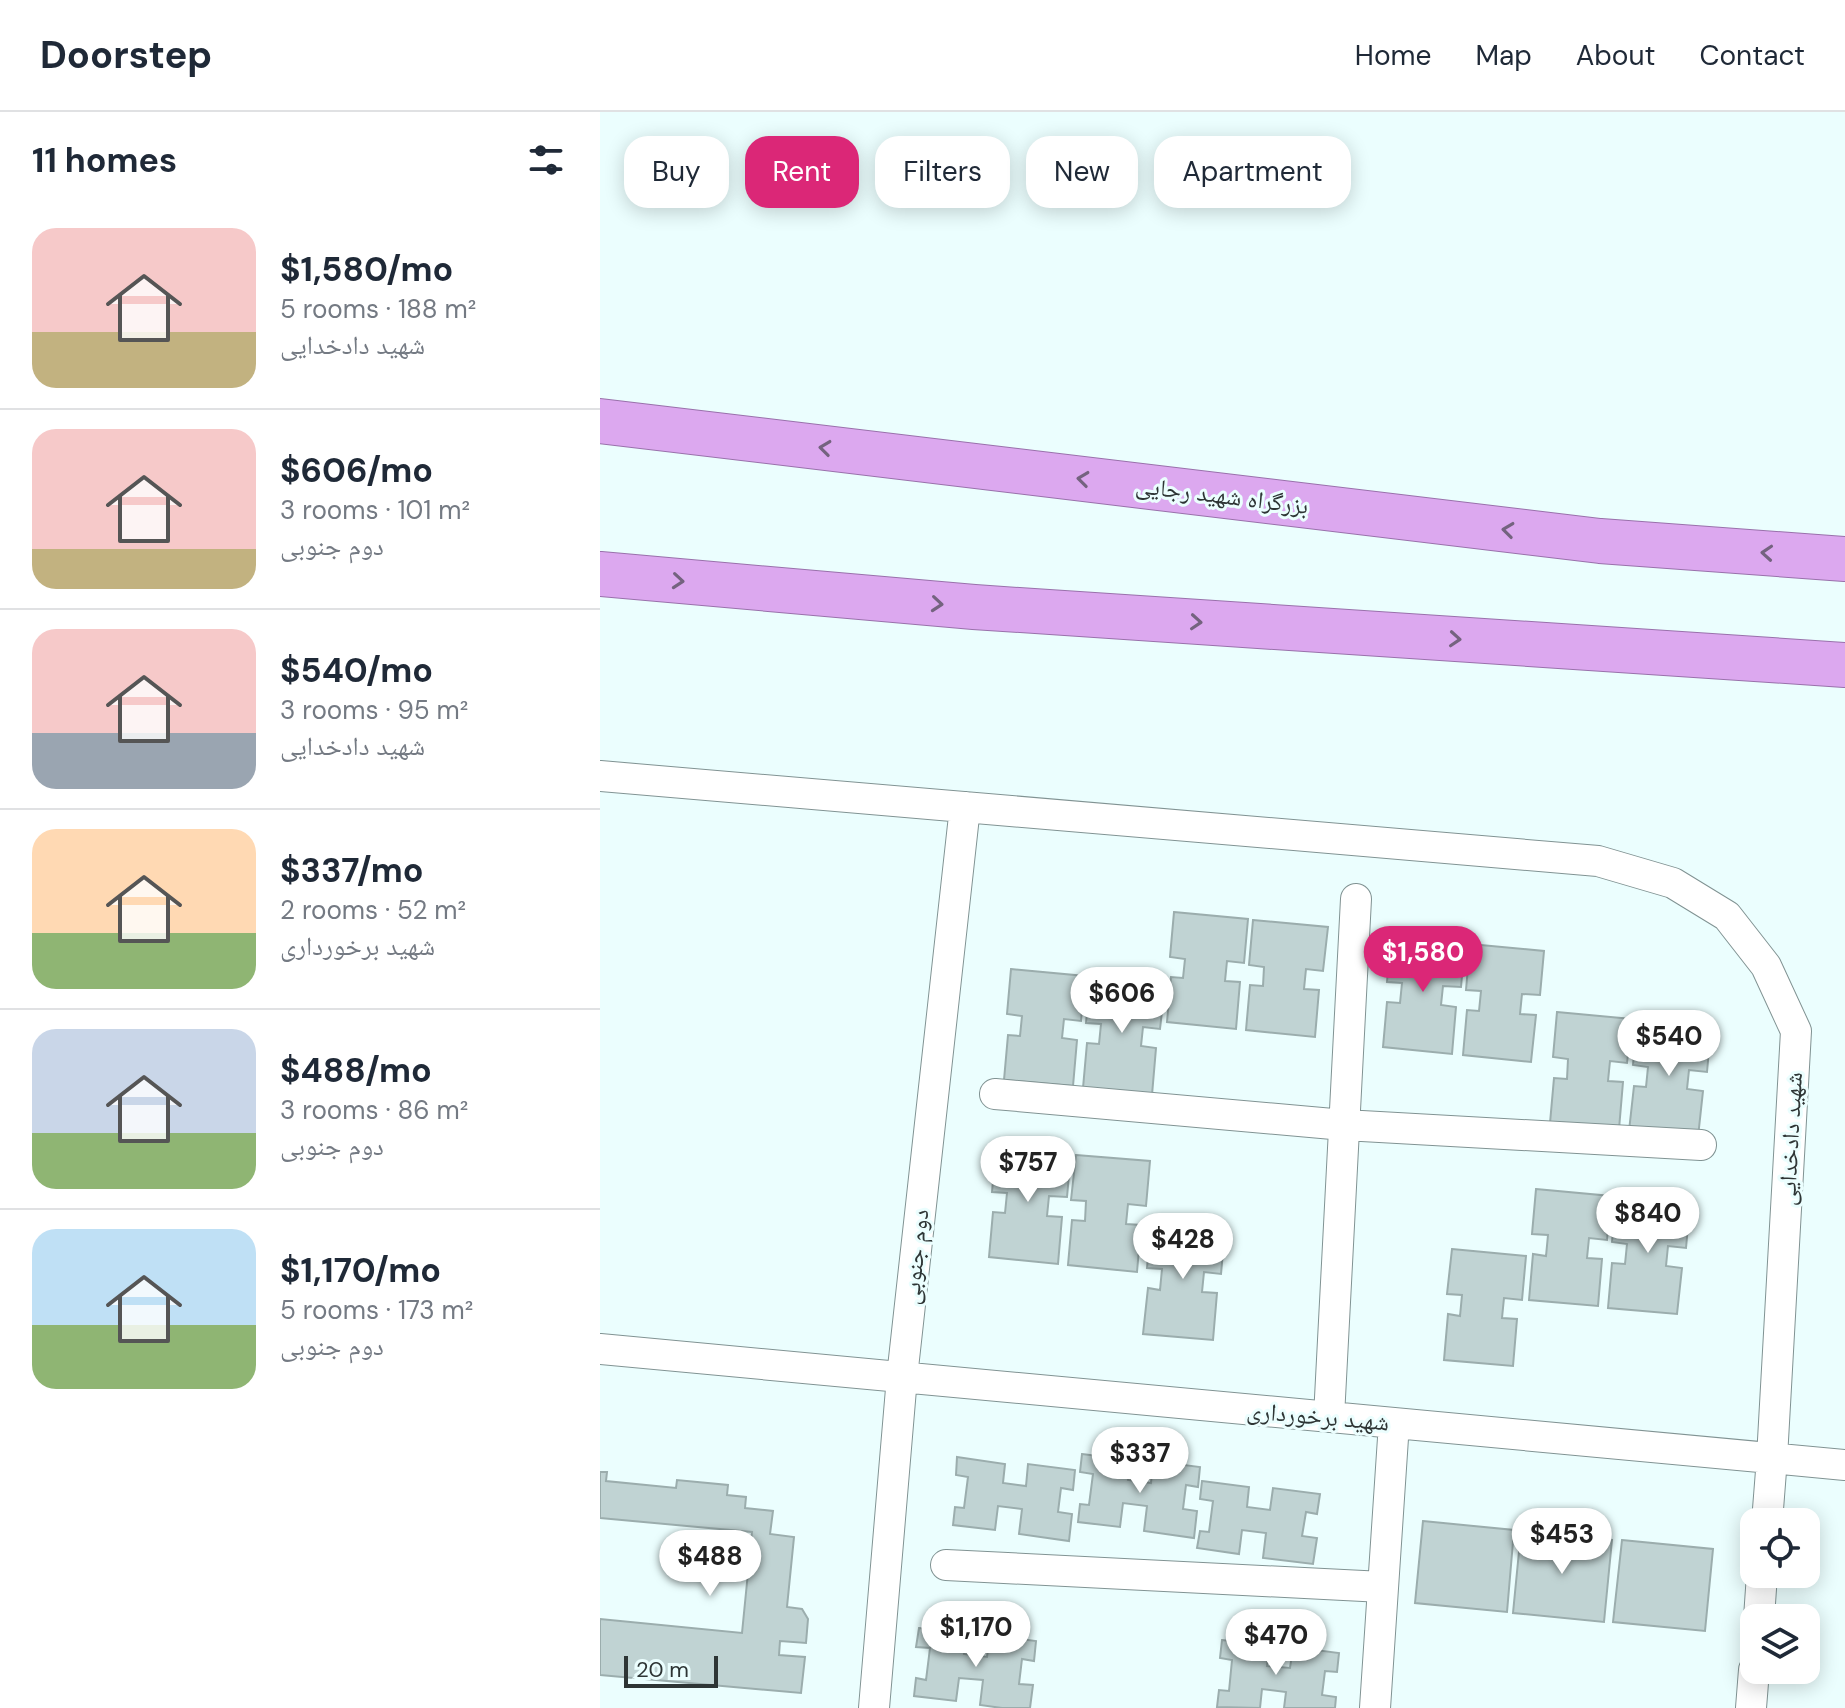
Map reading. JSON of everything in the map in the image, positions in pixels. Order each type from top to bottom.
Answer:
[{"type":"highway","name":"بزرگراه شهید رجایی","points":[[600,421],[1600,541],[1845,559]]},
{"type":"highway","points":[[600,574],[974,607],[1845,665]]},
{"type":"street","name":"شهید دادخدایی","points":[[600,776],[1598,861],[1673,883],[1727,916],[1766,966],[1796,1031],[1768,1508]]},
{"type":"street","name":"دوم جنوبی","points":[[874,1708],[902,1377],[965,807]]},
{"type":"street","points":[[1329,1417],[1356,899]]},
{"type":"street","points":[[995,1094],[1344,1125],[1701,1145]]},
{"type":"street","name":"شهید برخورداری","points":[[600,1349],[1845,1465]]},
{"type":"street","points":[[1375,1708],[1394,1423]]},
{"type":"street","points":[[946,1565],[1383,1587]]},
{"type":"street","points":[[1751,1708],[1753,1684]]},
{"type":"building","points":[[1174,912],[1248,919],[1244,963],[1227,961],[1225,981],[1240,982],[1236,1029],[1167,1022],[1171,977],[1183,978],[1185,959],[1170,957]]},
{"type":"building","points":[[1253,920],[1328,927],[1323,971],[1306,969],[1304,989],[1319,990],[1315,1037],[1246,1030],[1250,985],[1263,986],[1264,967],[1249,965]]},
{"type":"building","points":[[1391,936],[1465,943],[1461,987],[1443,986],[1441,1005],[1456,1007],[1452,1054],[1383,1047],[1387,1002],[1400,1003],[1402,983],[1387,982]]},
{"type":"building","points":[[1470,944],[1544,951],[1540,995],[1522,994],[1520,1014],[1536,1015],[1531,1062],[1463,1055],[1467,1010],[1479,1011],[1481,991],[1466,990]]},
{"type":"building","points":[[1011,969],[1085,976],[1081,1021],[1064,1019],[1062,1038],[1077,1040],[1073,1086],[1004,1080],[1008,1035],[1020,1036],[1022,1016],[1007,1014]]},
{"type":"building","points":[[1090,978],[1165,985],[1160,1029],[1143,1027],[1141,1046],[1156,1048],[1152,1095],[1083,1088],[1087,1043],[1099,1044],[1101,1024],[1086,1023]]},
{"type":"building","points":[[1557,1012],[1632,1019],[1627,1063],[1610,1061],[1608,1081],[1623,1082],[1619,1129],[1550,1123],[1554,1078],[1567,1079],[1568,1059],[1553,1057]]},
{"type":"building","points":[[1637,1020],[1711,1028],[1707,1072],[1689,1070],[1687,1089],[1703,1091],[1698,1137],[1629,1131],[1634,1086],[1646,1087],[1648,1067],[1633,1065]]},
{"type":"building","points":[[996,1147],[1071,1153],[1067,1197],[1049,1196],[1047,1216],[1062,1217],[1058,1264],[989,1257],[993,1212],[1005,1213],[1007,1193],[992,1192]]},
{"type":"building","points":[[1076,1155],[1150,1161],[1146,1206],[1128,1204],[1126,1224],[1141,1225],[1137,1272],[1068,1265],[1072,1220],[1085,1221],[1086,1201],[1071,1200]]},
{"type":"building","points":[[1536,1189],[1611,1196],[1607,1240],[1589,1238],[1587,1258],[1602,1259],[1598,1306],[1529,1300],[1533,1254],[1546,1256],[1548,1235],[1532,1234]]},
{"type":"building","points":[[1616,1197],[1690,1204],[1686,1248],[1668,1246],[1666,1266],[1682,1268],[1677,1314],[1608,1308],[1612,1263],[1625,1264],[1627,1244],[1612,1242]]},
{"type":"building","points":[[1151,1223],[1225,1230],[1221,1274],[1204,1272],[1202,1292],[1217,1293],[1213,1340],[1143,1334],[1148,1288],[1160,1290],[1162,1269],[1147,1268]]},
{"type":"building","points":[[1452,1249],[1526,1256],[1522,1300],[1504,1298],[1502,1318],[1517,1319],[1513,1366],[1444,1360],[1448,1314],[1460,1316],[1462,1295],[1447,1294]]},
{"type":"building","points":[[1082,1454],[1130,1460],[1128,1480],[1151,1483],[1153,1461],[1200,1467],[1198,1487],[1186,1485],[1183,1509],[1197,1511],[1194,1538],[1144,1531],[1147,1506],[1123,1503],[1120,1527],[1078,1522],[1080,1504],[1089,1505],[1093,1474],[1080,1472]]},
{"type":"building","points":[[957,1457],[1005,1464],[1003,1483],[1026,1486],[1028,1464],[1075,1470],[1073,1490],[1061,1488],[1058,1512],[1072,1514],[1069,1541],[1019,1534],[1022,1509],[998,1506],[995,1530],[953,1525],[955,1507],[964,1508],[968,1477],[956,1475]]},
{"type":"building","points":[[600,1472],[607,1472],[606,1481],[676,1488],[677,1480],[728,1485],[727,1495],[746,1497],[745,1508],[773,1511],[770,1534],[794,1537],[787,1607],[802,1609],[808,1619],[806,1643],[780,1641],[779,1655],[805,1657],[801,1693],[600,1675],[600,1619],[742,1633],[752,1532],[600,1518]]},
{"type":"building","points":[[1202,1481],[1249,1487],[1247,1507],[1270,1510],[1273,1488],[1320,1494],[1317,1514],[1306,1512],[1302,1536],[1317,1538],[1313,1564],[1263,1558],[1266,1533],[1242,1530],[1239,1554],[1197,1548],[1200,1531],[1209,1532],[1213,1501],[1200,1499]]},
{"type":"building","points":[[1423,1521],[1514,1530],[1507,1612],[1415,1603]]},
{"type":"building","points":[[1521,1531],[1612,1540],[1604,1622],[1513,1613]]},
{"type":"building","points":[[1622,1540],[1713,1549],[1705,1631],[1613,1622]]},
{"type":"building","points":[[919,1628],[966,1634],[964,1654],[987,1657],[990,1635],[1036,1641],[1034,1661],[1022,1659],[1019,1684],[1033,1685],[1030,1708],[980,1705],[983,1680],[959,1678],[956,1701],[914,1696],[916,1678],[926,1680],[930,1648],[916,1647]]},
{"type":"building","points":[[1222,1640],[1269,1646],[1267,1666],[1290,1668],[1293,1647],[1339,1653],[1337,1672],[1325,1671],[1322,1695],[1336,1697],[1335,1708],[1284,1708],[1286,1692],[1262,1689],[1260,1708],[1217,1707],[1219,1690],[1229,1691],[1232,1660],[1220,1658]]}]
